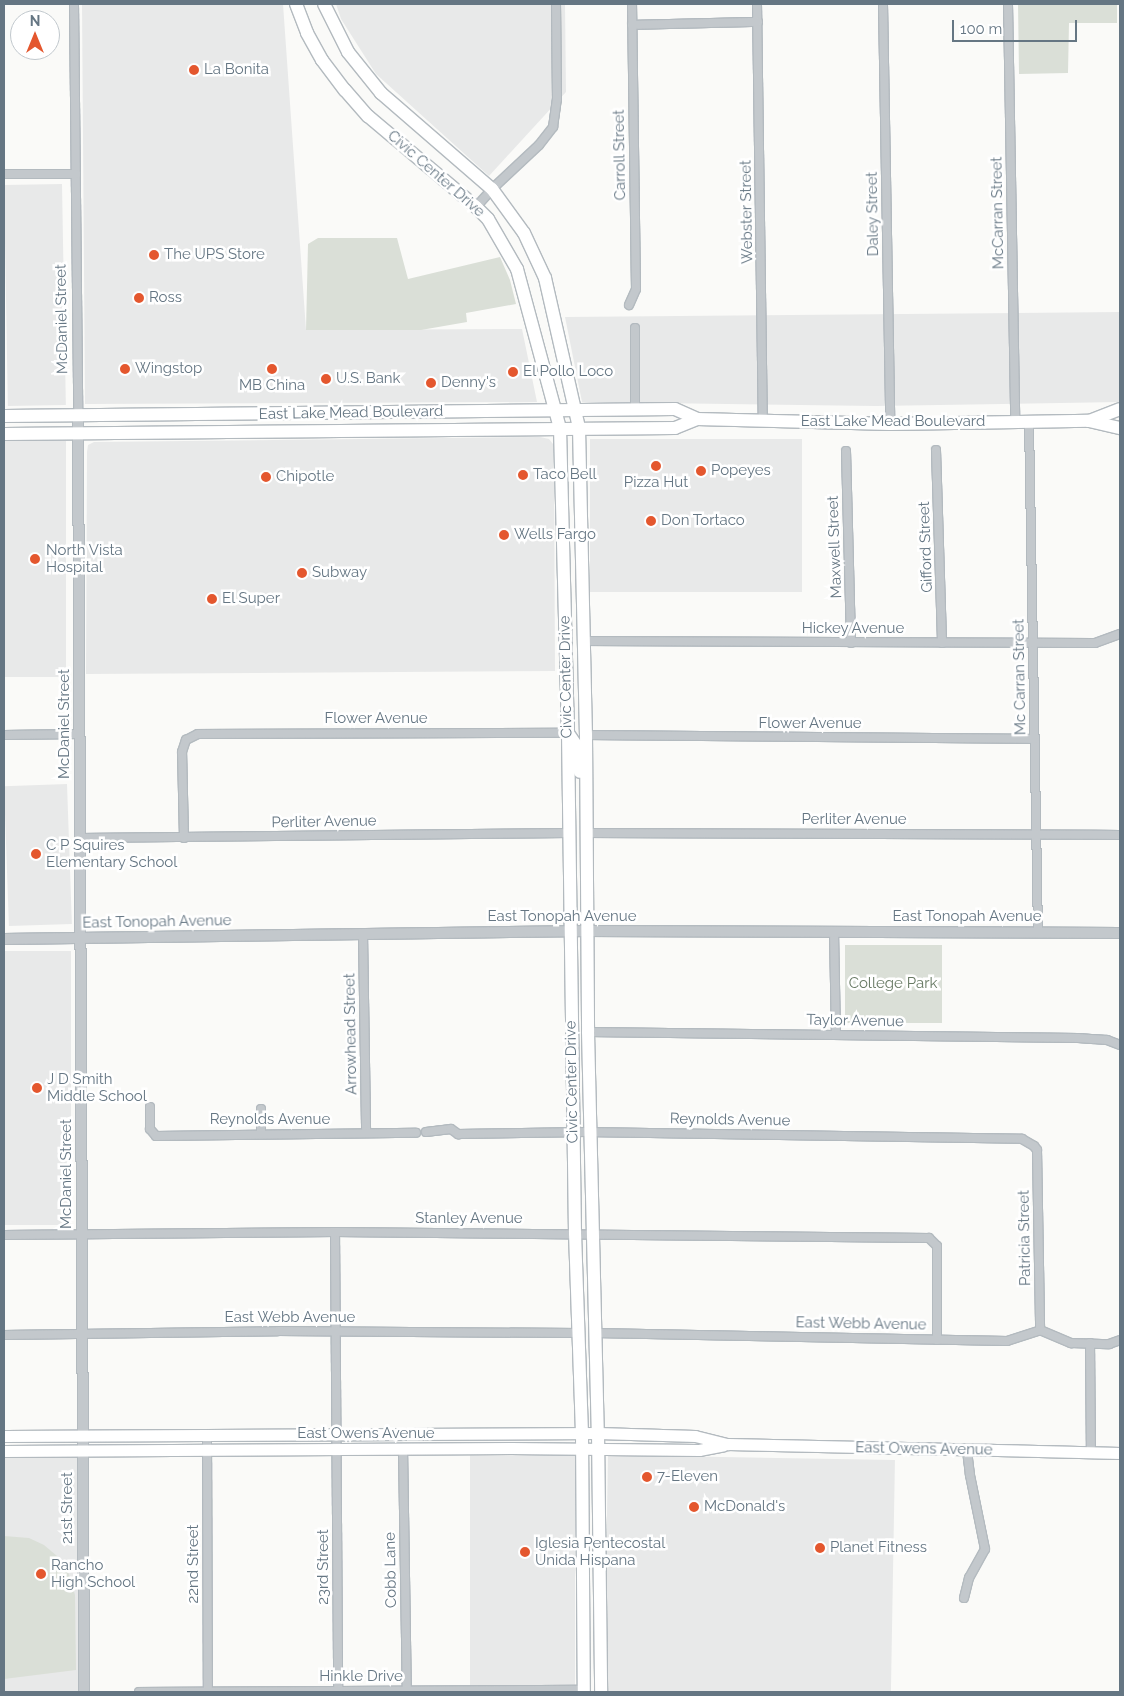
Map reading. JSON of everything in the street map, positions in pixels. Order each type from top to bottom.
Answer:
[{"type":"main road","name":"Civic Center Drive","points":[[296,4],[314,47],[345,90],[368,116],[488,219],[517,269],[560,428],[568,733],[577,1333],[582,1441],[583,1632],[586,1691]]},
{"type":"main road","name":"Civic Center Drive","points":[[324,4],[348,52],[381,93],[492,189],[524,233],[545,278],[579,428],[586,735],[588,1032],[592,1132],[601,1692]]},
{"type":"main road","name":"East Lake Mead Boulevard","points":[[4,416],[676,409],[697,419],[890,424],[1089,421],[1120,428]]},
{"type":"main road","name":"East Lake Mead Boulevard","points":[[1089,421],[1120,410]]},
{"type":"main road","points":[[301,414],[301,430]]},
{"type":"main road","name":"East Lake Mead Boulevard","points":[[4,434],[676,428],[697,419]]},
{"type":"main road","points":[[566,684],[575,724],[581,733],[586,735]]},
{"type":"main road","points":[[568,733],[576,745],[580,773],[586,788]]},
{"type":"main road","name":"East Owens Avenue","points":[[4,1451],[83,1443],[208,1435],[337,1441],[598,1441],[699,1450],[728,1444],[1120,1453]]},
{"type":"main road","name":"East Owens Avenue","points":[[4,1436],[83,1443],[208,1450],[337,1441],[403,1448],[582,1441]]},
{"type":"main road","points":[[583,1632],[591,1641],[592,1662],[600,1665]]},
{"type":"street","name":"McDaniel Street","points":[[74,4],[83,1443]]},
{"type":"street","points":[[476,207],[492,189],[539,145],[553,127],[557,99],[556,4]]},
{"type":"street","name":"Carroll Street","points":[[629,304],[636,289],[632,4]]},
{"type":"street","name":"Webster Street","points":[[758,4],[763,421]]},
{"type":"street","name":"Daley Street","points":[[883,4],[890,424]]},
{"type":"street","name":"McCarran Street","points":[[1008,4],[1014,422]]},
{"type":"street","points":[[632,25],[758,22]]},
{"type":"street","points":[[4,174],[76,174]]},
{"type":"street","points":[[635,328],[635,409]]},
{"type":"street","name":"Mc Carran Street","points":[[1029,422],[1038,932]]},
{"type":"street","name":"Gifford Street","points":[[936,450],[942,643]]},
{"type":"street","name":"Maxwell Street","points":[[846,451],[851,643]]},
{"type":"street","name":"Hickey Avenue","points":[[584,641],[1033,644],[1095,643],[1120,634]]},
{"type":"street","name":"Flower Avenue","points":[[184,838],[182,752],[186,740],[198,734],[568,733]]},
{"type":"street","points":[[4,735],[80,734]]},
{"type":"street","name":"Flower Avenue","points":[[586,735],[1035,739]]},
{"type":"street","name":"Perliter Avenue","points":[[80,838],[568,833]]},
{"type":"street","name":"Perliter Avenue","points":[[587,833],[1120,835]]},
{"type":"street","name":"East Tonopah Avenue","points":[[4,939],[570,931],[1120,933]]},
{"type":"street","points":[[834,932],[836,1035]]},
{"type":"street","name":"Arrowhead Street","points":[[363,934],[366,1133]]},
{"type":"street","name":"Taylor Avenue","points":[[588,1032],[1078,1038],[1107,1040],[1120,1044]]},
{"type":"street","name":"Reynolds Avenue","points":[[150,1107],[150,1129],[156,1136],[416,1134]]},
{"type":"street","points":[[260,1109],[261,1134]]},
{"type":"street","name":"Reynolds Avenue","points":[[426,1132],[451,1129],[458,1134],[592,1132],[1022,1139],[1034,1146]]},
{"type":"street","name":"Patricia Street","points":[[1034,1146],[1037,1150],[1040,1330]]},
{"type":"street","points":[[335,1232],[337,1441]]},
{"type":"street","name":"Stanley Avenue","points":[[4,1235],[335,1232],[929,1238],[937,1246],[937,1340]]},
{"type":"street","points":[[1040,1330],[1071,1343],[1109,1344],[1120,1340]]},
{"type":"street","name":"East Webb Avenue","points":[[595,1334],[1007,1341],[1040,1330]]},
{"type":"street","name":"East Webb Avenue","points":[[4,1335],[336,1331],[577,1333]]},
{"type":"street","points":[[1090,1343],[1091,1452]]},
{"type":"street","name":"22nd Street","points":[[208,1435],[208,1692]]},
{"type":"street","name":"23rd Street","points":[[337,1441],[338,1692]]},
{"type":"street","name":"21st Street","points":[[83,1443],[84,1692]]},
{"type":"street","name":"Cobb Lane","points":[[403,1448],[407,1691]]},
{"type":"street","points":[[964,1598],[968,1578],[985,1549],[970,1475],[967,1450]]},
{"type":"street","name":"Hinkle Drive","points":[[138,1692],[586,1691]]},
{"type":"shaded area","points":[[82,4],[283,4],[306,330],[522,329],[537,402],[85,404]]},
{"type":"shaded area","points":[[336,4],[565,4],[566,92],[489,176],[376,74],[341,19]]},
{"type":"shaded area","points":[[62,184],[66,405],[8,406],[4,185]]},
{"type":"shaded area","points":[[1120,312],[1120,402],[876,406],[582,402],[565,317]]},
{"type":"shaded area","points":[[540,437],[549,439],[553,444],[555,671],[86,674],[88,445],[94,442]]},
{"type":"shaded area","points":[[590,439],[802,439],[802,592],[590,592]]},
{"type":"shaded area","name":"North Vista Hospital","points":[[4,441],[66,441],[66,677],[4,677]]},
{"type":"shaded area","name":"C P Squires Elementary School","points":[[67,784],[72,924],[9,926],[4,786]]},
{"type":"shaded area","name":"J D Smith Middle School","points":[[4,951],[71,951],[71,1225],[4,1225]]},
{"type":"shaded area","name":"Rancho High School","points":[[4,1455],[78,1455],[78,1692],[4,1692]]},
{"type":"shaded area","points":[[470,1455],[575,1455],[575,1692],[470,1692]]},
{"type":"shaded area","points":[[608,1455],[895,1460],[891,1692],[604,1692]]},
{"type":"green space","points":[[1018,4],[1117,4],[1117,23],[1069,23],[1068,73],[1019,74]]},
{"type":"green space","points":[[318,238],[397,238],[408,279],[500,257],[510,280],[516,304],[466,313],[467,322],[421,330],[306,330],[308,244]]},
{"type":"green space","name":"College Park","points":[[845,945],[942,945],[942,1023],[845,1023]]},
{"type":"green space","points":[[4,1536],[29,1538],[44,1545],[67,1568],[75,1595],[76,1670],[4,1679]]},
{"type":"place","name":"La Bonita","points":[[194,70]]},
{"type":"place","name":"The UPS Store","points":[[154,255]]},
{"type":"place","name":"Ross","points":[[139,298]]},
{"type":"place","name":"Wingstop","points":[[125,369]]},
{"type":"place","name":"MB China","points":[[272,369]]},
{"type":"place","name":"El Pollo Loco","points":[[513,372]]},
{"type":"place","name":"U.S. Bank","points":[[326,379]]},
{"type":"place","name":"Denny's","points":[[431,383]]},
{"type":"place","name":"Pizza Hut","points":[[656,466]]},
{"type":"place","name":"Popeyes","points":[[701,471]]},
{"type":"place","name":"Taco Bell","points":[[523,475]]},
{"type":"place","name":"Chipotle","points":[[266,477]]},
{"type":"place","name":"Don Tortaco","points":[[651,521]]},
{"type":"place","name":"Wells Fargo","points":[[504,535]]},
{"type":"place","name":"North Vista Hospital","points":[[35,559]]},
{"type":"place","name":"Subway","points":[[302,573]]},
{"type":"place","name":"El Super","points":[[212,599]]},
{"type":"place","name":"C P Squires Elementary School","points":[[36,854]]},
{"type":"place","name":"J D Smith Middle School","points":[[37,1088]]},
{"type":"place","name":"7-Eleven","points":[[647,1477]]},
{"type":"place","name":"McDonald's","points":[[694,1507]]},
{"type":"place","name":"Planet Fitness","points":[[820,1548]]},
{"type":"place","name":"Iglesia Pentecostal Unida Hispana","points":[[525,1552]]},
{"type":"place","name":"Rancho High School","points":[[41,1574]]}]
